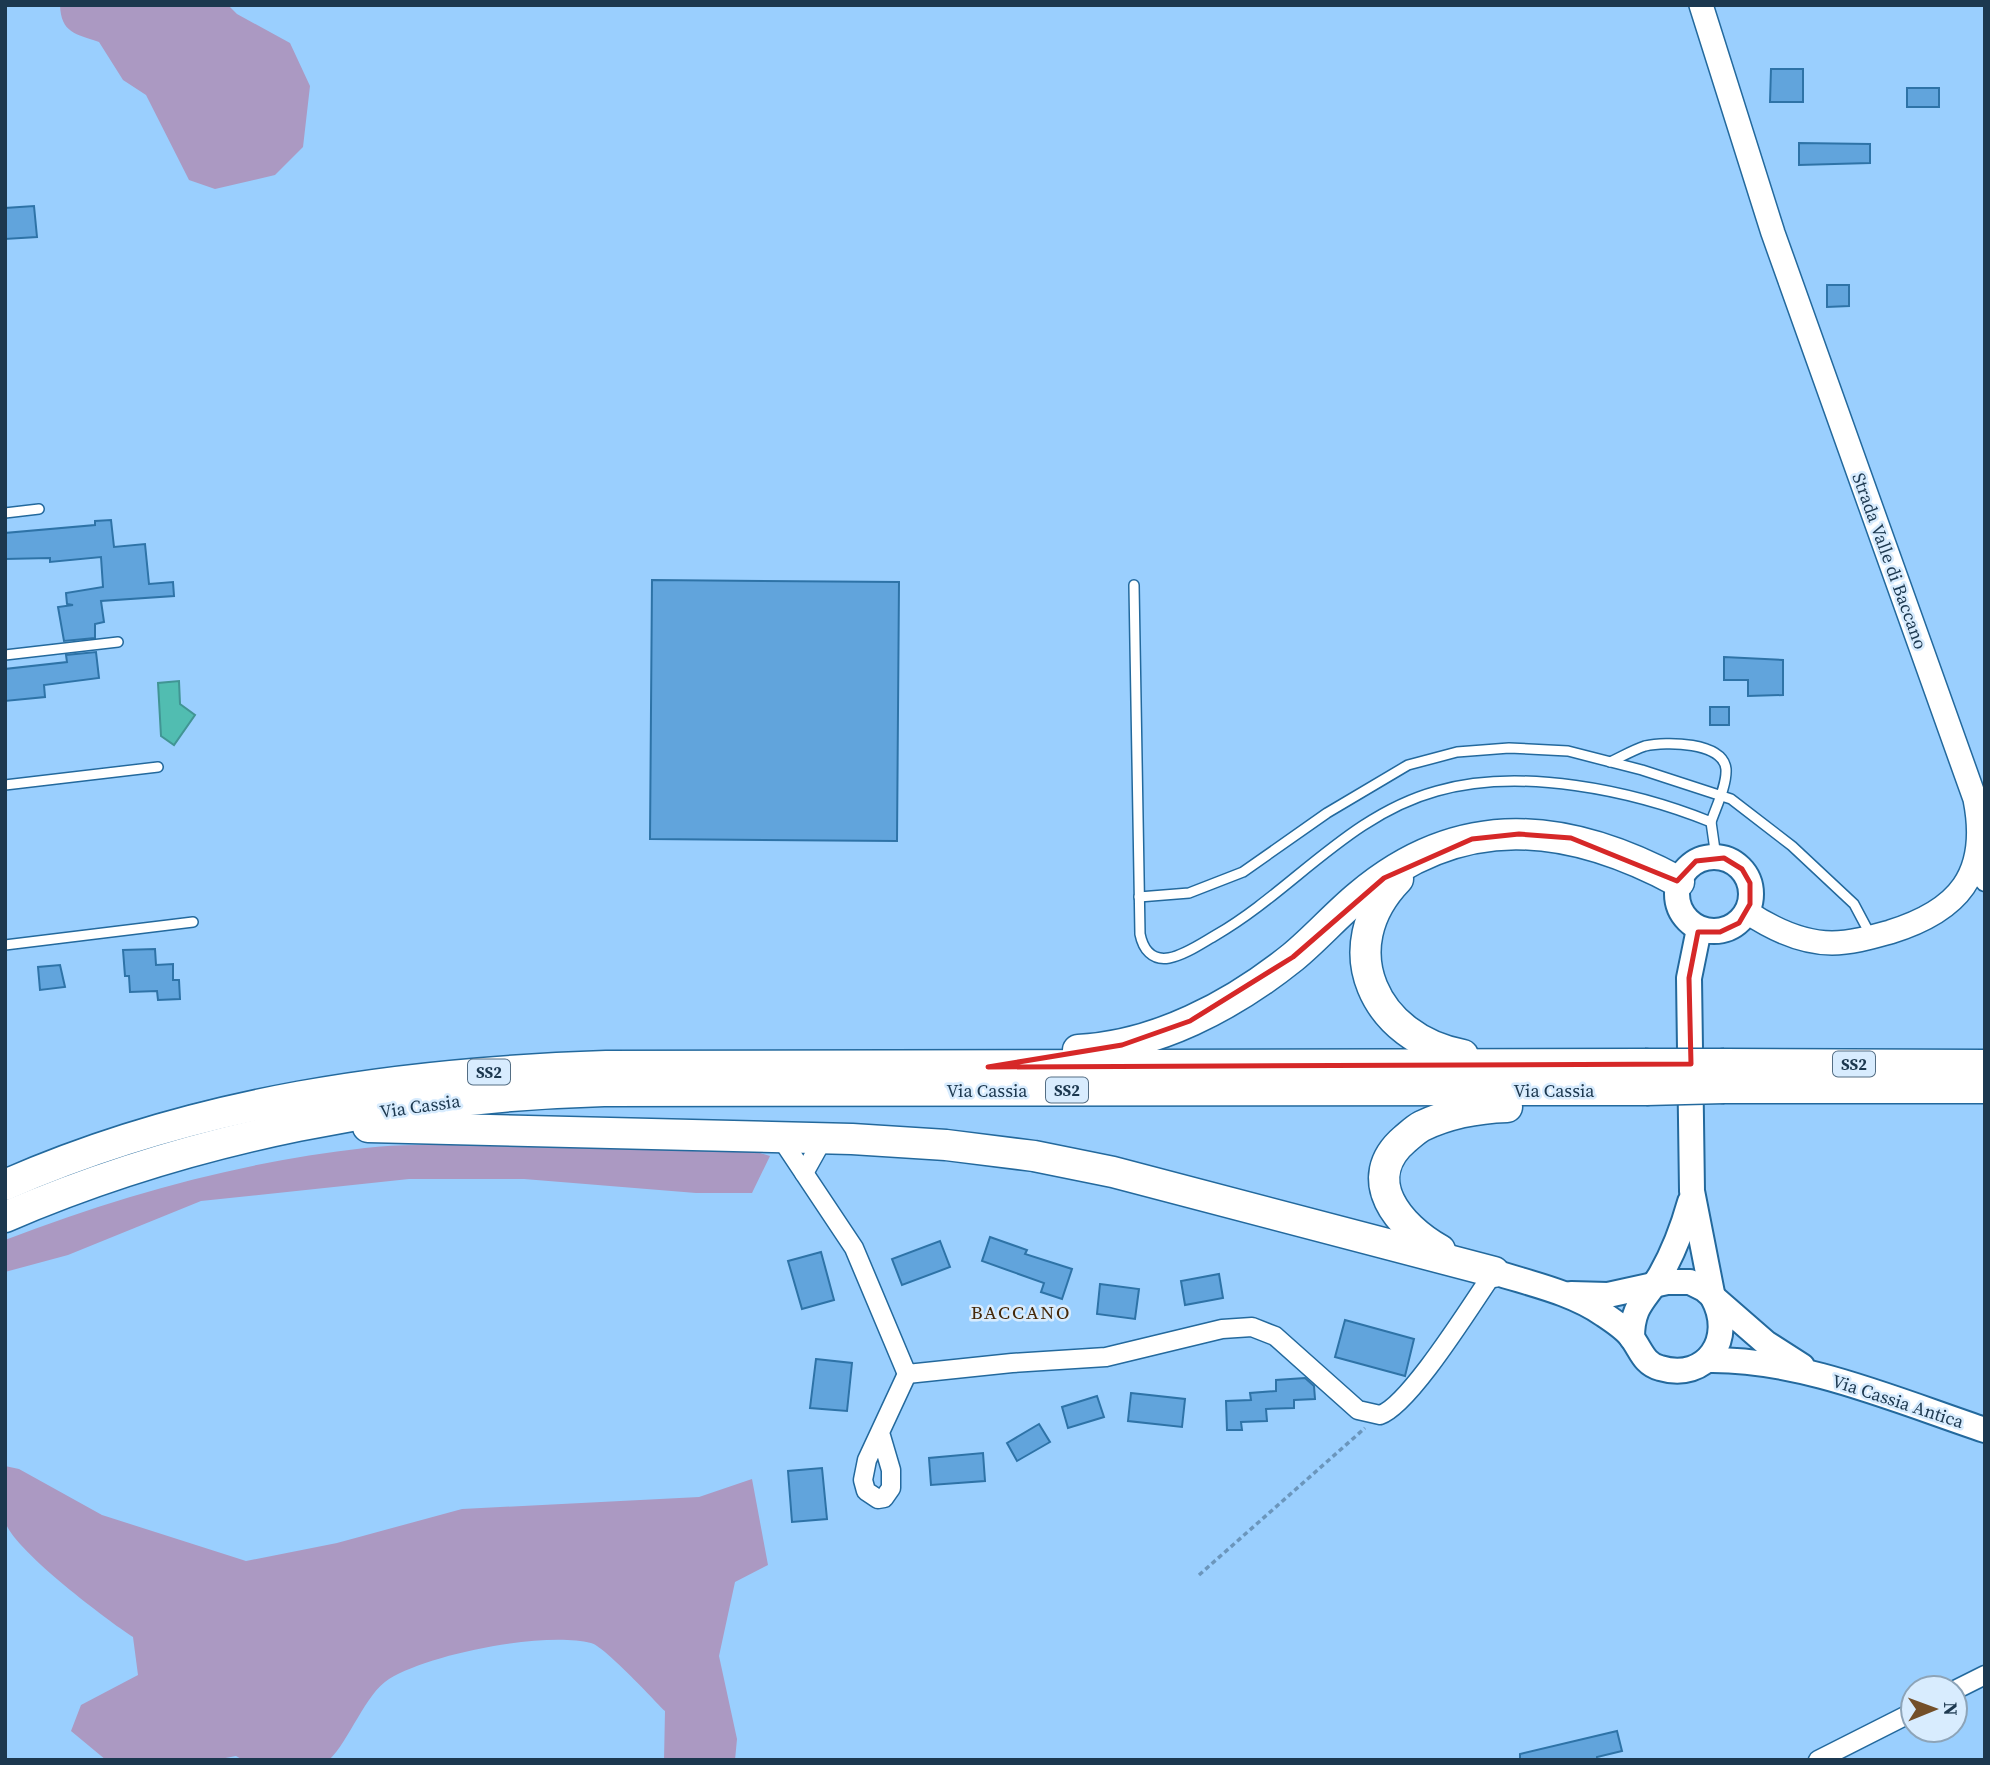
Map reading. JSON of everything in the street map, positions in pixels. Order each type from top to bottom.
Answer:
[{"type":"highway","points":[[988,1067],[1041,1055],[1122,1045],[1190,1021],[1247,990],[1275,970],[1319,935],[1359,896],[1416,860],[1458,842],[1488,836],[1555,835],[1614,851],[1679,882]]},
{"type":"highway","points":[[1416,860],[1383,897],[1370,922],[1366,961],[1375,993],[1401,1028],[1428,1046],[1474,1057],[1533,1063]]},
{"type":"highway","name":"Via Cassia","points":[[5,1185],[63,1160],[183,1122],[318,1092],[414,1078],[606,1066],[988,1067],[1533,1063],[1646,1077]]},
{"type":"highway","name":"Via Cassia","points":[[5,1217],[66,1191],[186,1153],[308,1125],[459,1100],[604,1091],[1724,1076],[1985,1065]]},
{"type":"highway","name":"Via Cassia","points":[[1724,1076],[1985,1088]]},
{"type":"highway","points":[[1461,1262],[1417,1237],[1397,1215],[1384,1190],[1386,1166],[1392,1150],[1420,1126],[1472,1109],[1616,1100],[1646,1077]]},
{"type":"highway","points":[[308,1125],[780,1137],[946,1145],[1070,1162],[1494,1272]]},
{"type":"main road","points":[[1716,857],[1736,864],[1746,876],[1751,896],[1747,912],[1728,929],[1708,932],[1699,929],[1679,909],[1676,895],[1679,882],[1696,862],[1716,857]]},
{"type":"main road","points":[[1699,929],[1689,978],[1692,1191],[1713,1298],[1721,1312],[1722,1329],[1715,1350],[1707,1360]]},
{"type":"main road","points":[[1632,1338],[1635,1311],[1642,1297],[1654,1286],[1682,1231],[1692,1191]]},
{"type":"main road","name":"Via Cassia Antica","points":[[1494,1272],[1563,1293],[1603,1314],[1632,1338],[1643,1357],[1660,1368],[1686,1370],[1707,1360],[1736,1359],[1811,1372],[1985,1430]]},
{"type":"main road","name":"Via Cassia Antica","points":[[1563,1293],[1608,1295],[1678,1281],[1690,1282],[1704,1289],[1766,1343],[1811,1372]]},
{"type":"street","name":"Strada Valle di Baccano","points":[[1701,5],[1769,222],[1978,809],[1984,835],[1981,877],[1943,909],[1910,925],[1871,937],[1832,943],[1809,940],[1776,928],[1747,912]]},
{"type":"street","points":[[780,1137],[832,1211],[853,1248],[907,1374],[881,1436]]},
{"type":"street","points":[[804,1173],[823,1139]]},
{"type":"street","points":[[907,1374],[1106,1357],[1222,1329],[1252,1327],[1275,1336],[1357,1410],[1380,1415],[1389,1411],[1405,1395],[1441,1349],[1494,1272]]},
{"type":"street","points":[[1969,1683],[1985,1675]]},
{"type":"street","points":[[1818,1760],[1899,1719]]},
{"type":"lane","points":[[5,513],[38,509]]},
{"type":"lane","points":[[1133,586],[1140,934],[1147,951],[1156,957],[1173,957],[1245,915],[1331,848],[1379,816],[1424,794],[1471,783],[1508,781],[1576,788],[1668,806],[1712,822]]},
{"type":"lane","points":[[5,654],[118,642]]},
{"type":"lane","points":[[1610,762],[1647,746],[1705,747],[1720,755],[1725,767],[1712,822],[1716,857]]},
{"type":"lane","points":[[1139,898],[1189,894],[1242,872],[1327,813],[1408,765],[1457,752],[1509,748],[1568,751],[1719,794],[1757,816],[1854,904],[1871,937]]},
{"type":"lane","points":[[5,785],[158,767]]},
{"type":"lane","points":[[5,945],[193,922]]},
{"type":"path","points":[[1199,1575],[1380,1415]]},
{"type":"highlighted area","points":[[1519,834],[1571,838],[1677,881],[1696,861],[1724,858],[1742,869],[1750,883],[1750,904],[1739,923],[1720,932],[1698,932],[1689,978],[1691,1064],[988,1067],[1122,1045],[1190,1021],[1293,957],[1384,878],[1472,839]]},
{"type":"shaded area","points":[[60,5],[228,5],[237,14],[290,43],[310,86],[303,147],[275,175],[215,189],[189,180],[146,95],[123,80],[99,42],[67,27]]},
{"type":"shaded area","points":[[179,681],[180,704],[195,715],[174,745],[161,736],[158,683]]},
{"type":"shaded area","points":[[471,1144],[750,1150],[770,1156],[752,1193],[696,1193],[524,1179],[409,1179],[201,1201],[68,1255],[5,1272],[5,1240],[182,1182],[318,1154],[391,1146]]},
{"type":"shaded area","points":[[5,1466],[19,1469],[102,1515],[246,1561],[337,1543],[462,1509],[699,1497],[752,1479],[768,1565],[735,1582],[719,1656],[737,1739],[735,1760],[664,1760],[665,1711],[597,1646],[570,1640],[545,1640],[458,1653],[389,1679],[372,1695],[329,1760],[243,1760],[236,1756],[215,1760],[106,1760],[71,1731],[81,1705],[138,1675],[133,1637],[61,1583],[11,1533],[4,1514]]},
{"type":"building","points":[[1771,69],[1803,69],[1803,102],[1770,102]]},
{"type":"building","points":[[1907,88],[1939,88],[1939,107],[1907,107]]},
{"type":"building","points":[[1799,143],[1870,144],[1870,163],[1799,165]]},
{"type":"building","points":[[34,206],[37,237],[5,239],[5,208]]},
{"type":"building","points":[[1827,285],[1849,285],[1849,306],[1827,307]]},
{"type":"building","points":[[111,520],[114,547],[145,544],[149,584],[173,582],[174,596],[101,601],[104,622],[95,624],[95,638],[64,641],[58,607],[73,605],[67,604],[66,593],[103,587],[101,557],[50,562],[50,558],[5,559],[5,533],[95,525],[95,521]]},
{"type":"building","points":[[652,580],[899,582],[897,841],[650,839]]},
{"type":"building","points":[[96,652],[99,678],[44,685],[45,697],[5,701],[5,669],[67,662],[66,655]]},
{"type":"building","points":[[1724,657],[1783,660],[1783,695],[1748,696],[1748,680],[1724,680]]},
{"type":"building","points":[[1710,707],[1729,707],[1729,725],[1710,725]]},
{"type":"building","points":[[155,949],[156,965],[173,964],[173,980],[179,980],[180,999],[158,1000],[157,991],[130,992],[129,976],[125,976],[123,950]]},
{"type":"building","points":[[60,965],[65,987],[40,990],[38,967]]},
{"type":"building","points":[[990,1237],[1027,1250],[1025,1254],[1072,1269],[1062,1299],[1041,1292],[1044,1283],[982,1261]]},
{"type":"building","points":[[940,1241],[950,1267],[902,1285],[892,1259]]},
{"type":"building","points":[[821,1252],[834,1300],[802,1309],[788,1261]]},
{"type":"building","points":[[1219,1274],[1223,1298],[1185,1305],[1181,1281]]},
{"type":"building","points":[[1100,1284],[1139,1289],[1135,1319],[1097,1314]]},
{"type":"building","points":[[1345,1320],[1414,1339],[1405,1376],[1335,1357]]},
{"type":"building","points":[[816,1359],[852,1363],[847,1411],[810,1408]]},
{"type":"building","points":[[1305,1378],[1314,1386],[1315,1399],[1294,1400],[1294,1408],[1266,1409],[1267,1421],[1241,1422],[1242,1430],[1227,1430],[1226,1401],[1251,1400],[1250,1393],[1276,1391],[1276,1380]]},
{"type":"building","points":[[1131,1393],[1185,1399],[1182,1427],[1128,1421]]},
{"type":"building","points":[[1097,1396],[1104,1417],[1068,1428],[1062,1407]]},
{"type":"building","points":[[1039,1424],[1050,1442],[1017,1461],[1007,1443]]},
{"type":"building","points":[[983,1453],[985,1481],[931,1485],[929,1458]]},
{"type":"building","points":[[822,1468],[827,1519],[792,1522],[788,1471]]},
{"type":"building","points":[[1617,1731],[1622,1751],[1597,1757],[1597,1760],[1520,1760],[1520,1754]]},
{"type":"district","name":"BACCANO","points":[[1021,1312]]}]
